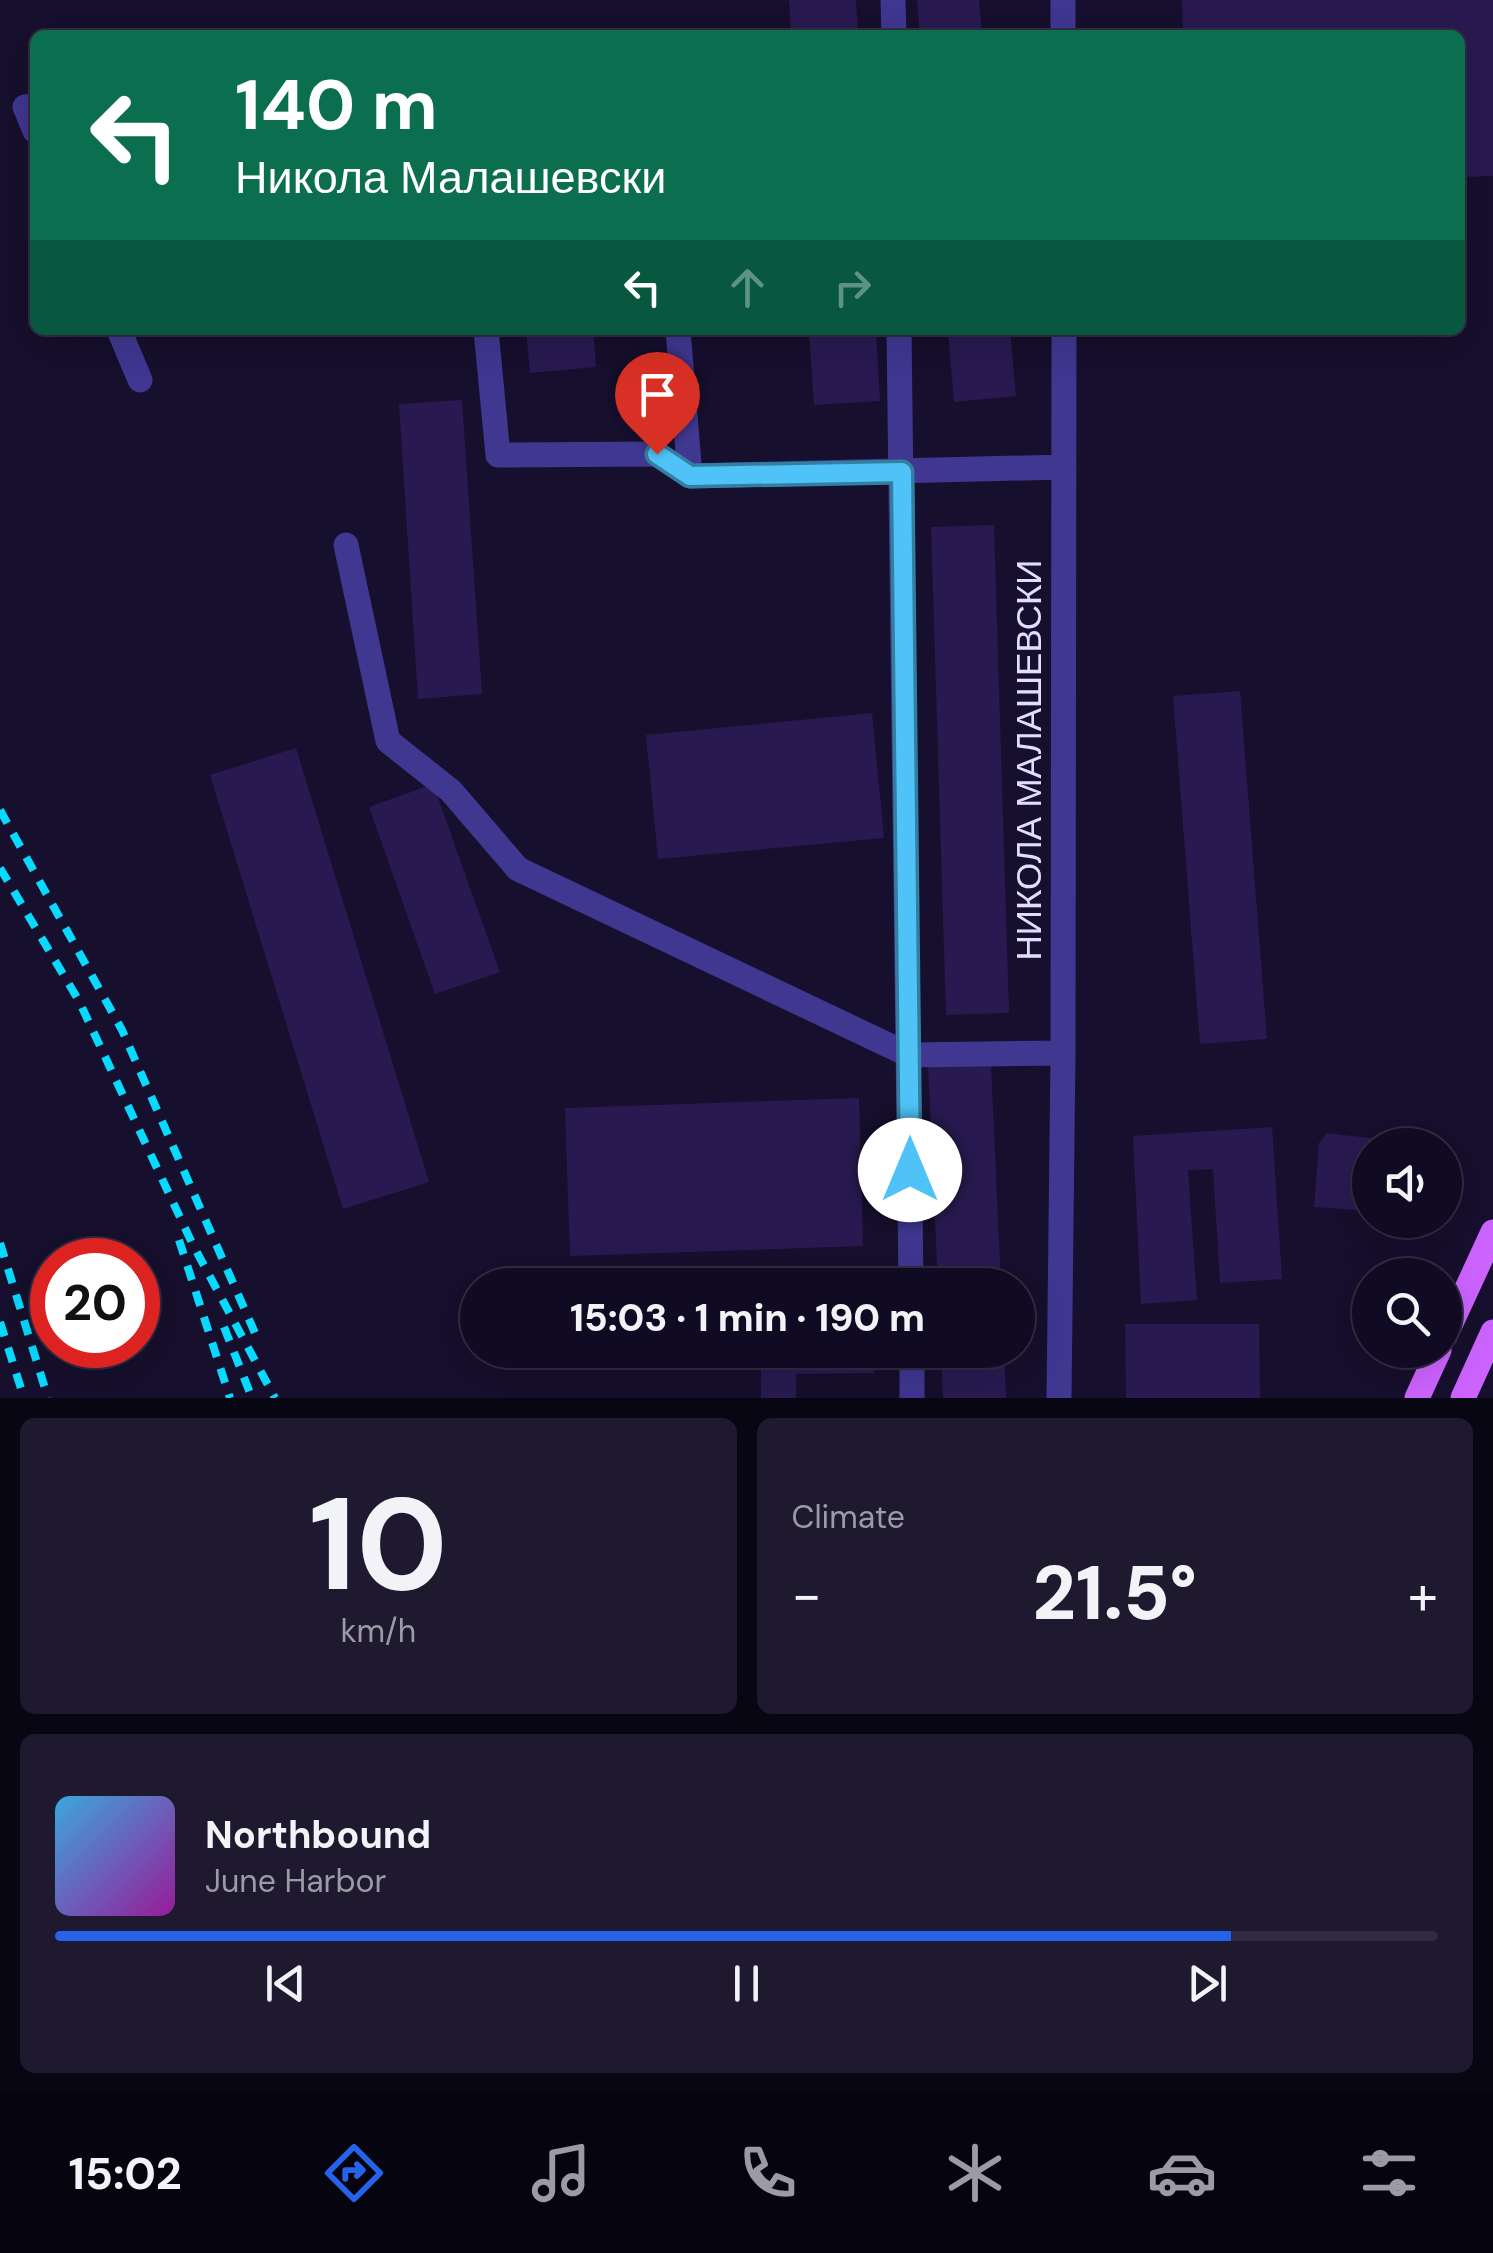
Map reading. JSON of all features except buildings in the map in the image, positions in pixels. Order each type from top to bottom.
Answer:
[{"type":"main road","points":[[1462,1299],[1493,1232]]},
{"type":"main road","points":[[1464,1398],[1493,1332]]},
{"type":"main road","points":[[1417,1398],[1431,1368]]},
{"type":"street","points":[[1063,0],[1063,30]]},
{"type":"street","points":[[893,1],[894,30]]},
{"type":"street","points":[[121,335],[140,380]]},
{"type":"street","points":[[486,335],[498,455],[657,454],[690,476],[1064,466]]},
{"type":"street","points":[[678,335],[690,476]]},
{"type":"street","points":[[899,335],[911,1268]]},
{"type":"street","name":"НИКОЛА МАЛАШЕВСКИ","points":[[1059,1398],[1064,335]]},
{"type":"street","points":[[346,545],[388,741],[451,791],[518,869],[909,1055],[1063,1053]]},
{"type":"street","points":[[912,1368],[912,1398]]},
{"type":"railway","points":[[0,810],[122,1030],[255,1333]]},
{"type":"railway","points":[[0,868],[79,1001],[192,1243],[275,1398]]},
{"type":"railway","points":[[179,1240],[230,1398]]},
{"type":"railway","points":[[0,1243],[48,1398]]},
{"type":"railway","points":[[0,1322],[24,1398]]},
{"type":"railway","points":[[224,1327],[252,1398]]},
{"type":"route","points":[[657,454],[690,476],[902,472],[910,1170]]}]
